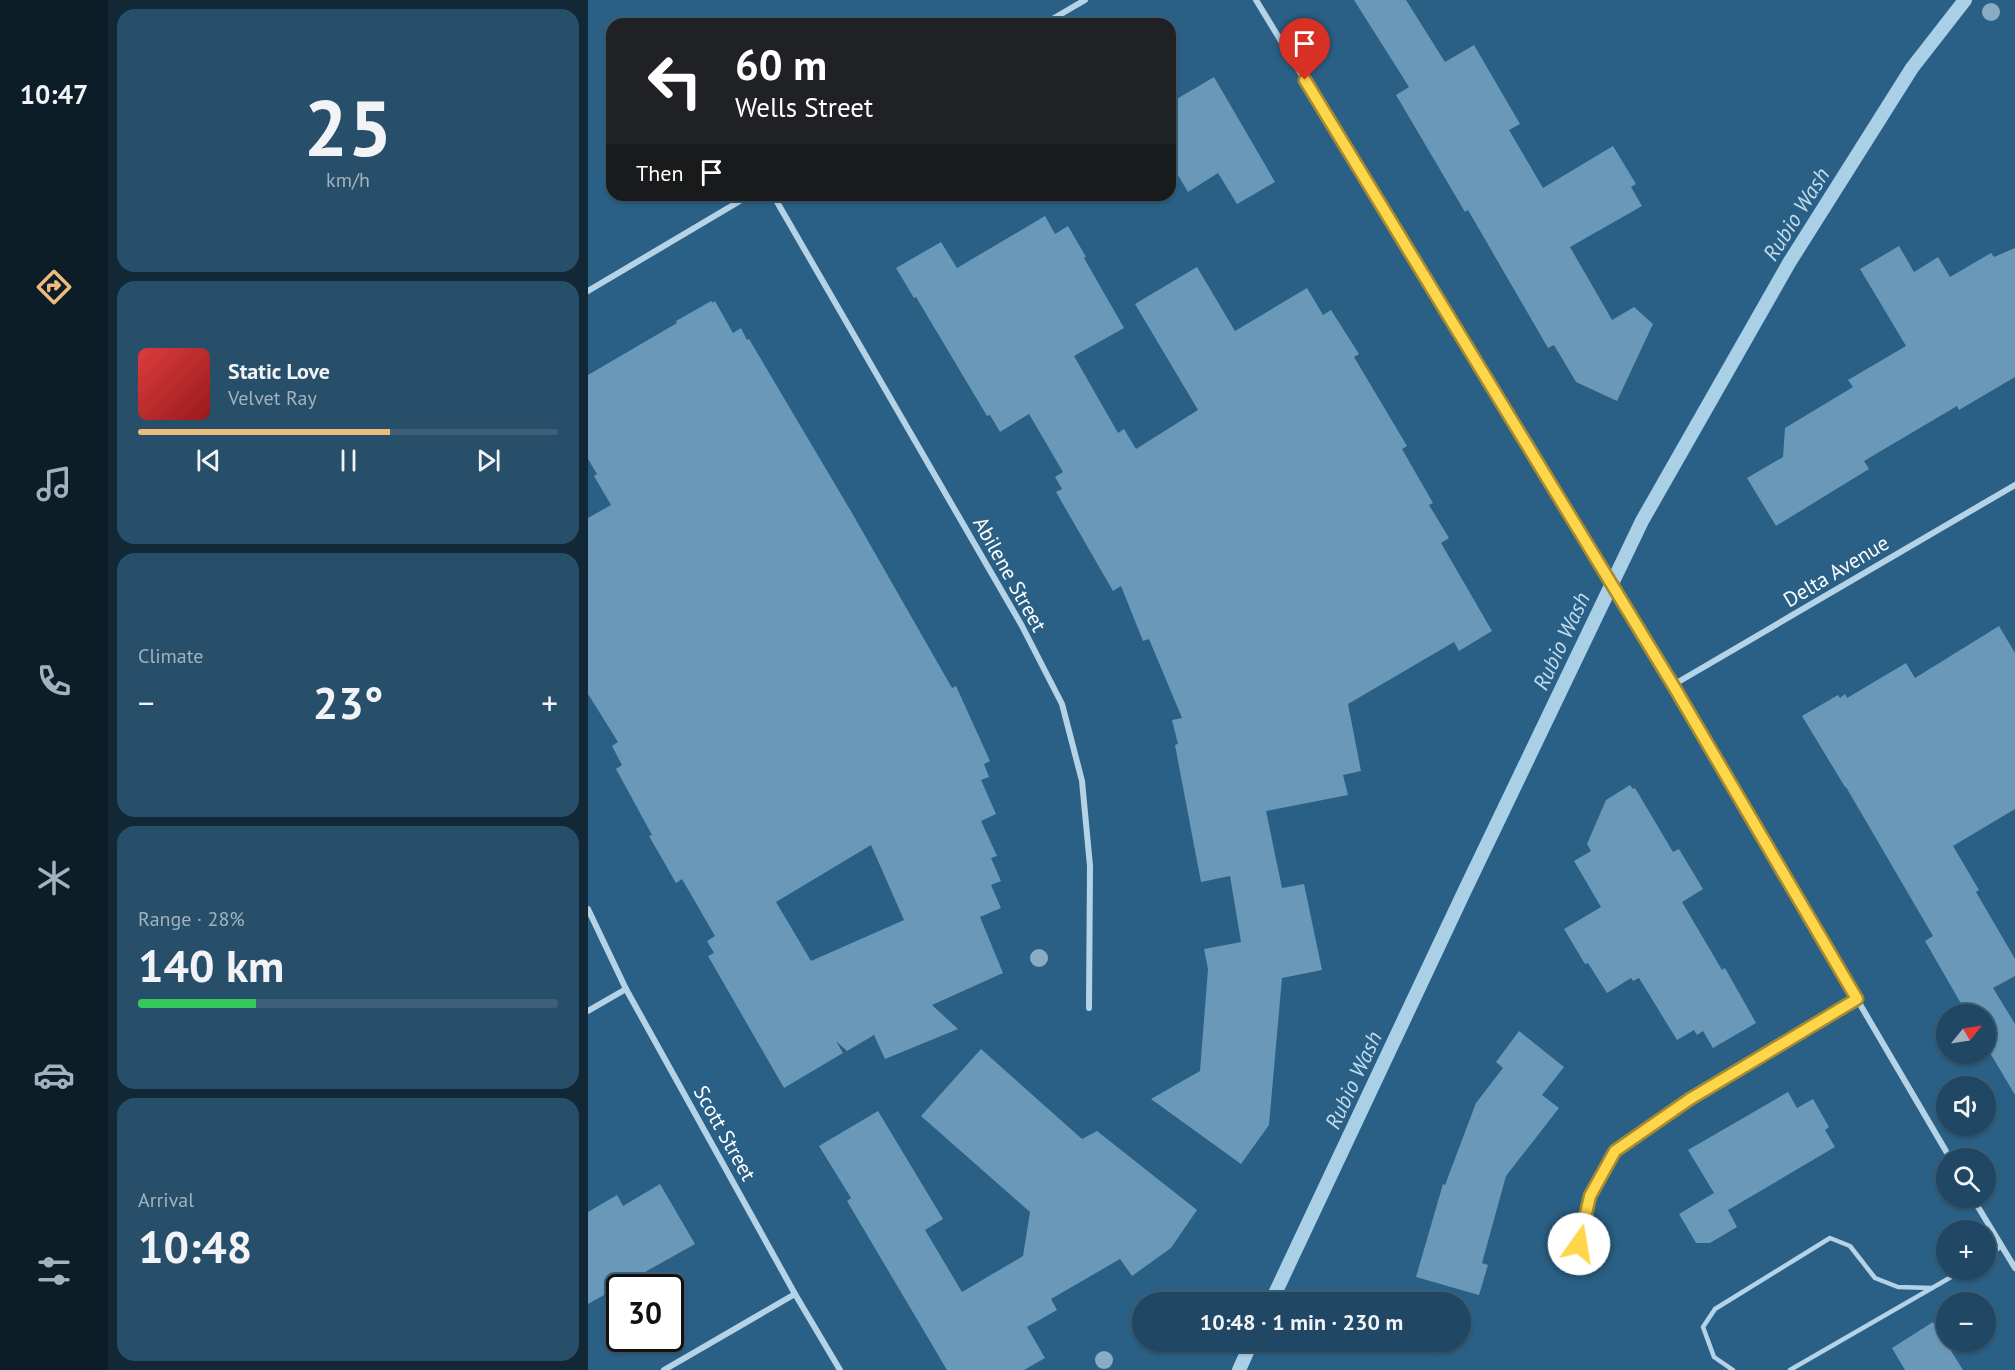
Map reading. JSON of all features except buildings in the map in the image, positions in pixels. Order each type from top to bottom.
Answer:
[{"type":"street","points":[[1054,18],[1085,0]]},
{"type":"street","points":[[1256,0],[1573,518],[1944,1148]]},
{"type":"street","points":[[588,291],[740,201]]},
{"type":"street","name":"Abilene Street","points":[[776,201],[1022,626],[1062,704],[1082,781],[1090,866],[1089,1008]]},
{"type":"street","name":"Delta Avenue","points":[[1673,685],[2015,485]]},
{"type":"street","name":"Scott Street","points":[[588,909],[626,989],[795,1294],[840,1370]]},
{"type":"street","points":[[588,1011],[626,989]]},
{"type":"street","points":[[1579,1244],[1590,1196],[1615,1151],[1690,1099],[1857,999]]},
{"type":"street","points":[[1979,1208],[2015,1268]]},
{"type":"street","points":[[664,1370],[795,1294]]},
{"type":"lane","points":[[1733,1370],[1714,1357],[1703,1327],[1715,1309],[1830,1238],[1850,1246],[1875,1278],[1898,1287],[1932,1288]]},
{"type":"lane","points":[[1996,1250],[2002,1246]]},
{"type":"lane","points":[[1790,1370],[1946,1280]]},
{"type":"waterway","name":"Rubio Wash","points":[[1276,1292],[1642,521],[1789,263],[1912,68],[1965,0]]},
{"type":"waterway","name":"Rubio Wash","points":[[1239,1370],[1247,1352]]},
{"type":"route","points":[[1305,80],[1573,518],[1857,999],[1690,1099],[1615,1151],[1590,1196],[1579,1244]]}]
